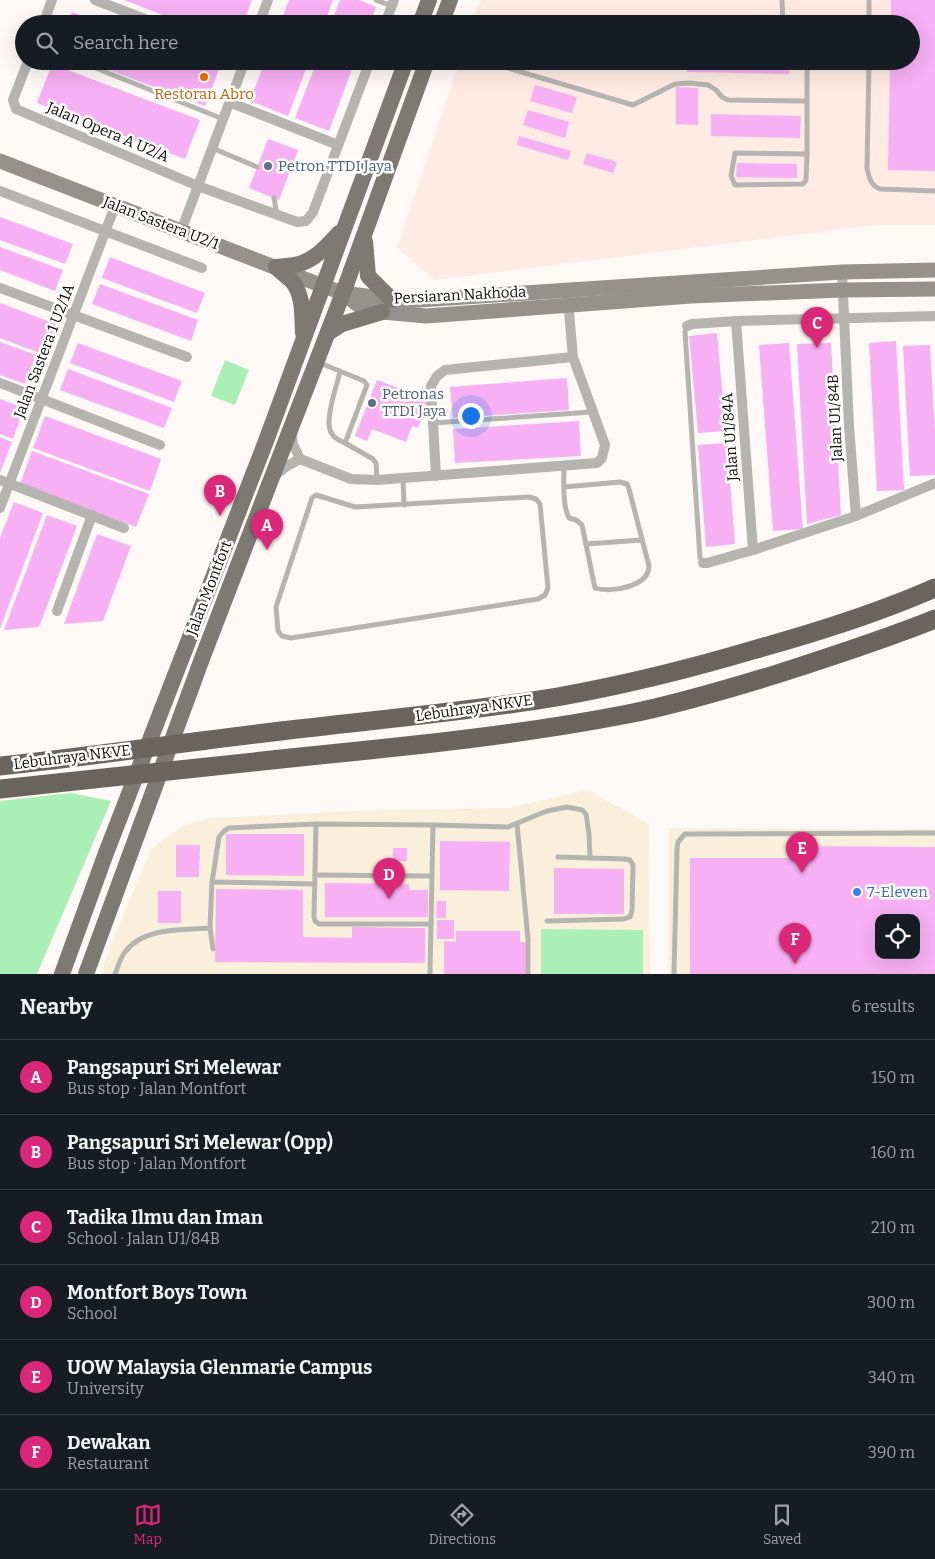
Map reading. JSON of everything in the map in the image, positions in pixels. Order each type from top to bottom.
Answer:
[{"type":"highway","name":"Lebuhraya NKVE","points":[[0,766],[442,713],[595,690],[667,674],[791,639],[890,606],[935,588]]},
{"type":"highway","name":"Lebuhraya NKVE","points":[[0,789],[393,748],[557,727],[631,713],[754,681],[889,638],[935,619]]},
{"type":"highway","points":[[0,755],[28,763]]},
{"type":"main road","points":[[423,15],[429,0]]},
{"type":"main road","points":[[444,15],[450,0]]},
{"type":"main road","name":"Jalan Montfort","points":[[62,974],[106,853],[266,441],[403,70]]},
{"type":"main road","name":"Jalan Montfort","points":[[86,974],[203,656],[344,292],[424,70]]},
{"type":"main road","points":[[276,267],[299,264],[310,259],[322,251],[344,228]]},
{"type":"main road","points":[[328,333],[342,324],[387,306],[368,276],[364,234]]},
{"type":"main road","points":[[276,267],[292,281],[300,299],[303,338]]},
{"type":"street","points":[[46,15],[52,0]]},
{"type":"street","points":[[95,0],[134,15]]},
{"type":"street","points":[[262,15],[268,0]]},
{"type":"street","points":[[388,15],[393,3]]},
{"type":"street","name":"Jalan Opera A U2/A","points":[[25,70],[13,100],[16,109],[198,186],[296,222],[306,221],[313,212],[338,145]]},
{"type":"street","points":[[181,231],[241,70]]},
{"type":"street","points":[[229,102],[338,145],[367,70]]},
{"type":"street","name":"Jalan Sastera U2/1","points":[[0,161],[323,286]]},
{"type":"street","points":[[0,191],[202,268]]},
{"type":"street","name":"Jalan Sastera 1 U2/1A","points":[[0,508],[5,482],[42,399],[116,206]]},
{"type":"street","name":"Persiaran Nakhoda","points":[[387,306],[404,301],[567,289],[842,272],[935,270]]},
{"type":"street","name":"Jalan U1/84B","points":[[842,272],[849,426],[856,516]]},
{"type":"street","name":"Persiaran Nakhoda","points":[[323,286],[426,316],[691,296],[843,290],[935,289]]},
{"type":"street","points":[[0,288],[187,358]]},
{"type":"street","points":[[291,431],[293,444],[300,459],[351,479],[377,480],[597,463],[602,458],[605,444],[573,357],[567,289]]},
{"type":"street","points":[[687,326],[736,321],[935,316]]},
{"type":"street","name":"Jalan U1/84A","points":[[736,321],[753,550]]},
{"type":"street","points":[[436,476],[431,386],[437,376],[446,370],[573,357]]},
{"type":"street","points":[[0,383],[160,445]]},
{"type":"street","points":[[273,476],[300,459]]},
{"type":"street","points":[[5,482],[124,528]]},
{"type":"street","points":[[703,563],[707,564],[753,550],[856,516],[935,483]]},
{"type":"street","points":[[57,611],[92,515]]},
{"type":"lane","points":[[376,0],[393,3]]},
{"type":"lane","points":[[782,0],[783,15]]},
{"type":"lane","points":[[869,15],[870,0]]},
{"type":"lane","points":[[100,70],[223,119]]},
{"type":"lane","points":[[515,70],[633,105],[675,84],[689,83],[708,85],[728,100],[807,102]]},
{"type":"lane","points":[[807,70],[807,154],[806,180],[803,184],[736,185],[731,176],[734,153],[807,154]]},
{"type":"lane","points":[[869,70],[867,168],[869,179],[875,187],[880,189],[935,191]]},
{"type":"lane","points":[[212,148],[257,167]]},
{"type":"lane","points":[[274,198],[277,216]]},
{"type":"lane","points":[[687,326],[685,332],[700,558],[703,563]]},
{"type":"lane","points":[[317,362],[364,381],[367,385],[346,443]]},
{"type":"lane","points":[[340,372],[329,418],[331,433],[336,438],[373,459],[376,463],[377,480]]},
{"type":"lane","points":[[433,423],[594,412]]},
{"type":"lane","points":[[564,465],[564,487],[565,512],[569,518],[576,520],[582,525],[595,588],[600,590],[628,587],[641,582],[648,574],[649,566],[627,484],[620,482],[564,487]]},
{"type":"lane","points":[[403,478],[404,505]]},
{"type":"lane","points":[[316,495],[355,507],[404,505],[529,497],[536,499],[540,504],[548,588],[545,595],[538,600],[291,638],[282,636],[278,631],[276,607],[312,498],[316,495]]},
{"type":"lane","points":[[586,544],[642,540]]},
{"type":"lane","points":[[213,949],[210,928],[212,882],[219,837],[229,828],[316,824],[508,827],[547,811],[567,807],[582,810],[586,814],[590,858]]},
{"type":"lane","points":[[316,824],[315,921],[319,924],[431,924]]},
{"type":"lane","points":[[517,824],[528,939],[528,974]]},
{"type":"lane","points":[[430,974],[433,825]]},
{"type":"lane","points":[[674,974],[677,849],[678,842],[685,834],[935,833]]},
{"type":"lane","points":[[547,921],[624,919],[630,917],[632,910],[632,865],[630,860],[624,858],[558,857]]},
{"type":"lane","points":[[315,875],[432,876]]},
{"type":"lane","points":[[212,882],[314,884]]},
{"type":"lane","points":[[115,974],[124,952],[134,943],[147,936],[163,931],[210,928]]},
{"type":"shaded area","points":[[481,0],[935,0],[935,225],[877,225],[434,280],[397,247],[457,70],[920,70],[920,15],[475,15]]},
{"type":"shaded area","points":[[588,790],[649,824],[650,974],[101,974],[151,849],[184,825],[213,818],[374,810],[508,808]]},
{"type":"shaded area","points":[[669,828],[935,829],[935,974],[669,974]]},
{"type":"green space","points":[[225,360],[249,370],[235,405],[211,396]]},
{"type":"green space","points":[[71,793],[111,801],[37,974],[0,974],[0,801]]},
{"type":"green space","points":[[541,929],[643,930],[643,974],[541,974]]},
{"type":"building","points":[[124,0],[252,0],[246,15],[163,15]]},
{"type":"building","points":[[289,0],[333,0],[327,15],[283,15]]},
{"type":"building","points":[[340,0],[359,0],[376,7],[373,15],[334,15]]},
{"type":"building","points":[[891,0],[935,0],[935,171],[888,170],[890,70],[920,70],[920,15],[891,15]]},
{"type":"building","points":[[50,70],[68,70],[200,120],[185,159],[37,103]]},
{"type":"building","points":[[109,70],[219,70],[205,106]]},
{"type":"building","points":[[262,70],[306,70],[288,116],[250,101]]},
{"type":"building","points":[[314,70],[352,70],[329,131],[295,118]]},
{"type":"building","points":[[687,70],[789,70],[789,74],[687,72]]},
{"type":"building","points":[[535,85],[577,97],[572,113],[530,101]]},
{"type":"building","points":[[676,87],[698,88],[698,125],[676,124]]},
{"type":"building","points":[[528,110],[569,122],[565,138],[523,125]]},
{"type":"building","points":[[711,114],[801,116],[800,138],[711,136]]},
{"type":"building","points":[[519,136],[571,151],[568,160],[517,145]]},
{"type":"building","points":[[268,139],[298,150],[279,200],[249,188]]},
{"type":"building","points":[[587,153],[617,162],[613,173],[583,164]]},
{"type":"building","points":[[737,163],[797,164],[797,178],[736,177]]},
{"type":"building","points":[[0,217],[73,244],[65,264],[0,240]]},
{"type":"building","points":[[0,247],[63,270],[55,291],[0,270]]},
{"type":"building","points":[[110,257],[205,293],[197,313],[102,278]]},
{"type":"building","points":[[100,284],[198,320],[191,341],[92,304]]},
{"type":"building","points":[[0,303],[56,324],[45,355],[0,338]]},
{"type":"building","points":[[717,333],[726,431],[698,433],[689,336]]},
{"type":"building","points":[[896,341],[904,490],[877,491],[869,343]]},
{"type":"building","points":[[0,342],[36,355],[25,384],[0,375]]},
{"type":"building","points":[[78,343],[182,381],[174,402],[70,363]]},
{"type":"building","points":[[789,343],[803,529],[773,531],[759,345]]},
{"type":"building","points":[[831,343],[841,515],[807,524],[797,344]]},
{"type":"building","points":[[930,345],[935,430],[935,475],[910,476],[903,346]]},
{"type":"building","points":[[68,369],[172,408],[164,428],[60,390]]},
{"type":"building","points":[[567,378],[569,410],[453,418],[450,387]]},
{"type":"building","points":[[377,380],[429,399],[418,428],[412,426],[406,442],[372,429],[367,441],[355,436]]},
{"type":"building","points":[[0,399],[24,408],[13,439],[0,434]]},
{"type":"building","points":[[45,416],[161,459],[150,491],[33,448]]},
{"type":"building","points":[[579,421],[581,456],[455,463],[453,429]]},
{"type":"building","points":[[0,437],[12,442],[0,473]]},
{"type":"building","points":[[727,443],[735,544],[706,547],[698,445]]},
{"type":"building","points":[[32,451],[149,494],[136,527],[20,484]]},
{"type":"building","points":[[14,502],[43,513],[0,629],[0,538]]},
{"type":"building","points":[[47,515],[77,526],[39,627],[4,630]]},
{"type":"building","points":[[97,534],[131,546],[103,621],[64,624]]},
{"type":"building","points":[[226,834],[304,834],[304,876],[226,875]]},
{"type":"building","points":[[440,841],[510,842],[509,891],[440,890]]},
{"type":"building","points":[[176,845],[200,845],[199,877],[176,877]]},
{"type":"building","points":[[794,846],[935,847],[935,974],[690,974],[690,858],[794,858]]},
{"type":"building","points":[[393,848],[407,848],[407,861],[393,861]]},
{"type":"building","points":[[554,868],[624,869],[624,914],[554,914]]},
{"type":"building","points":[[325,883],[409,884],[409,890],[428,890],[428,917],[325,917]]},
{"type":"building","points":[[216,889],[303,890],[303,937],[352,938],[352,927],[425,928],[425,963],[215,962]]},
{"type":"building","points":[[158,891],[181,891],[181,923],[158,923]]},
{"type":"building","points":[[437,901],[446,901],[446,918],[436,918]]},
{"type":"building","points":[[437,920],[454,920],[454,939],[437,939]]},
{"type":"building","points":[[456,931],[520,931],[520,942],[526,942],[526,974],[444,974],[444,941],[456,942]]},
{"type":"place","name":"Restoran Abro","points":[[204,77]]},
{"type":"place","name":"Petron TTDI Jaya","points":[[268,166]]},
{"type":"place","name":"Tadika Ilmu dan Iman","points":[[817,348]]},
{"type":"place","name":"Petronas TTDI Jaya","points":[[372,403]]},
{"type":"place","name":"Pangsapuri Sri Melewar (Opp)","points":[[220,516]]},
{"type":"place","name":"Pangsapuri Sri Melewar","points":[[267,550]]},
{"type":"place","name":"UOW Malaysia Glenmarie Campus","points":[[802,873]]},
{"type":"place","name":"7-Eleven","points":[[857,892]]},
{"type":"place","name":"Montfort Boys Town","points":[[389,899]]},
{"type":"place","name":"Dewakan","points":[[795,964]]}]
